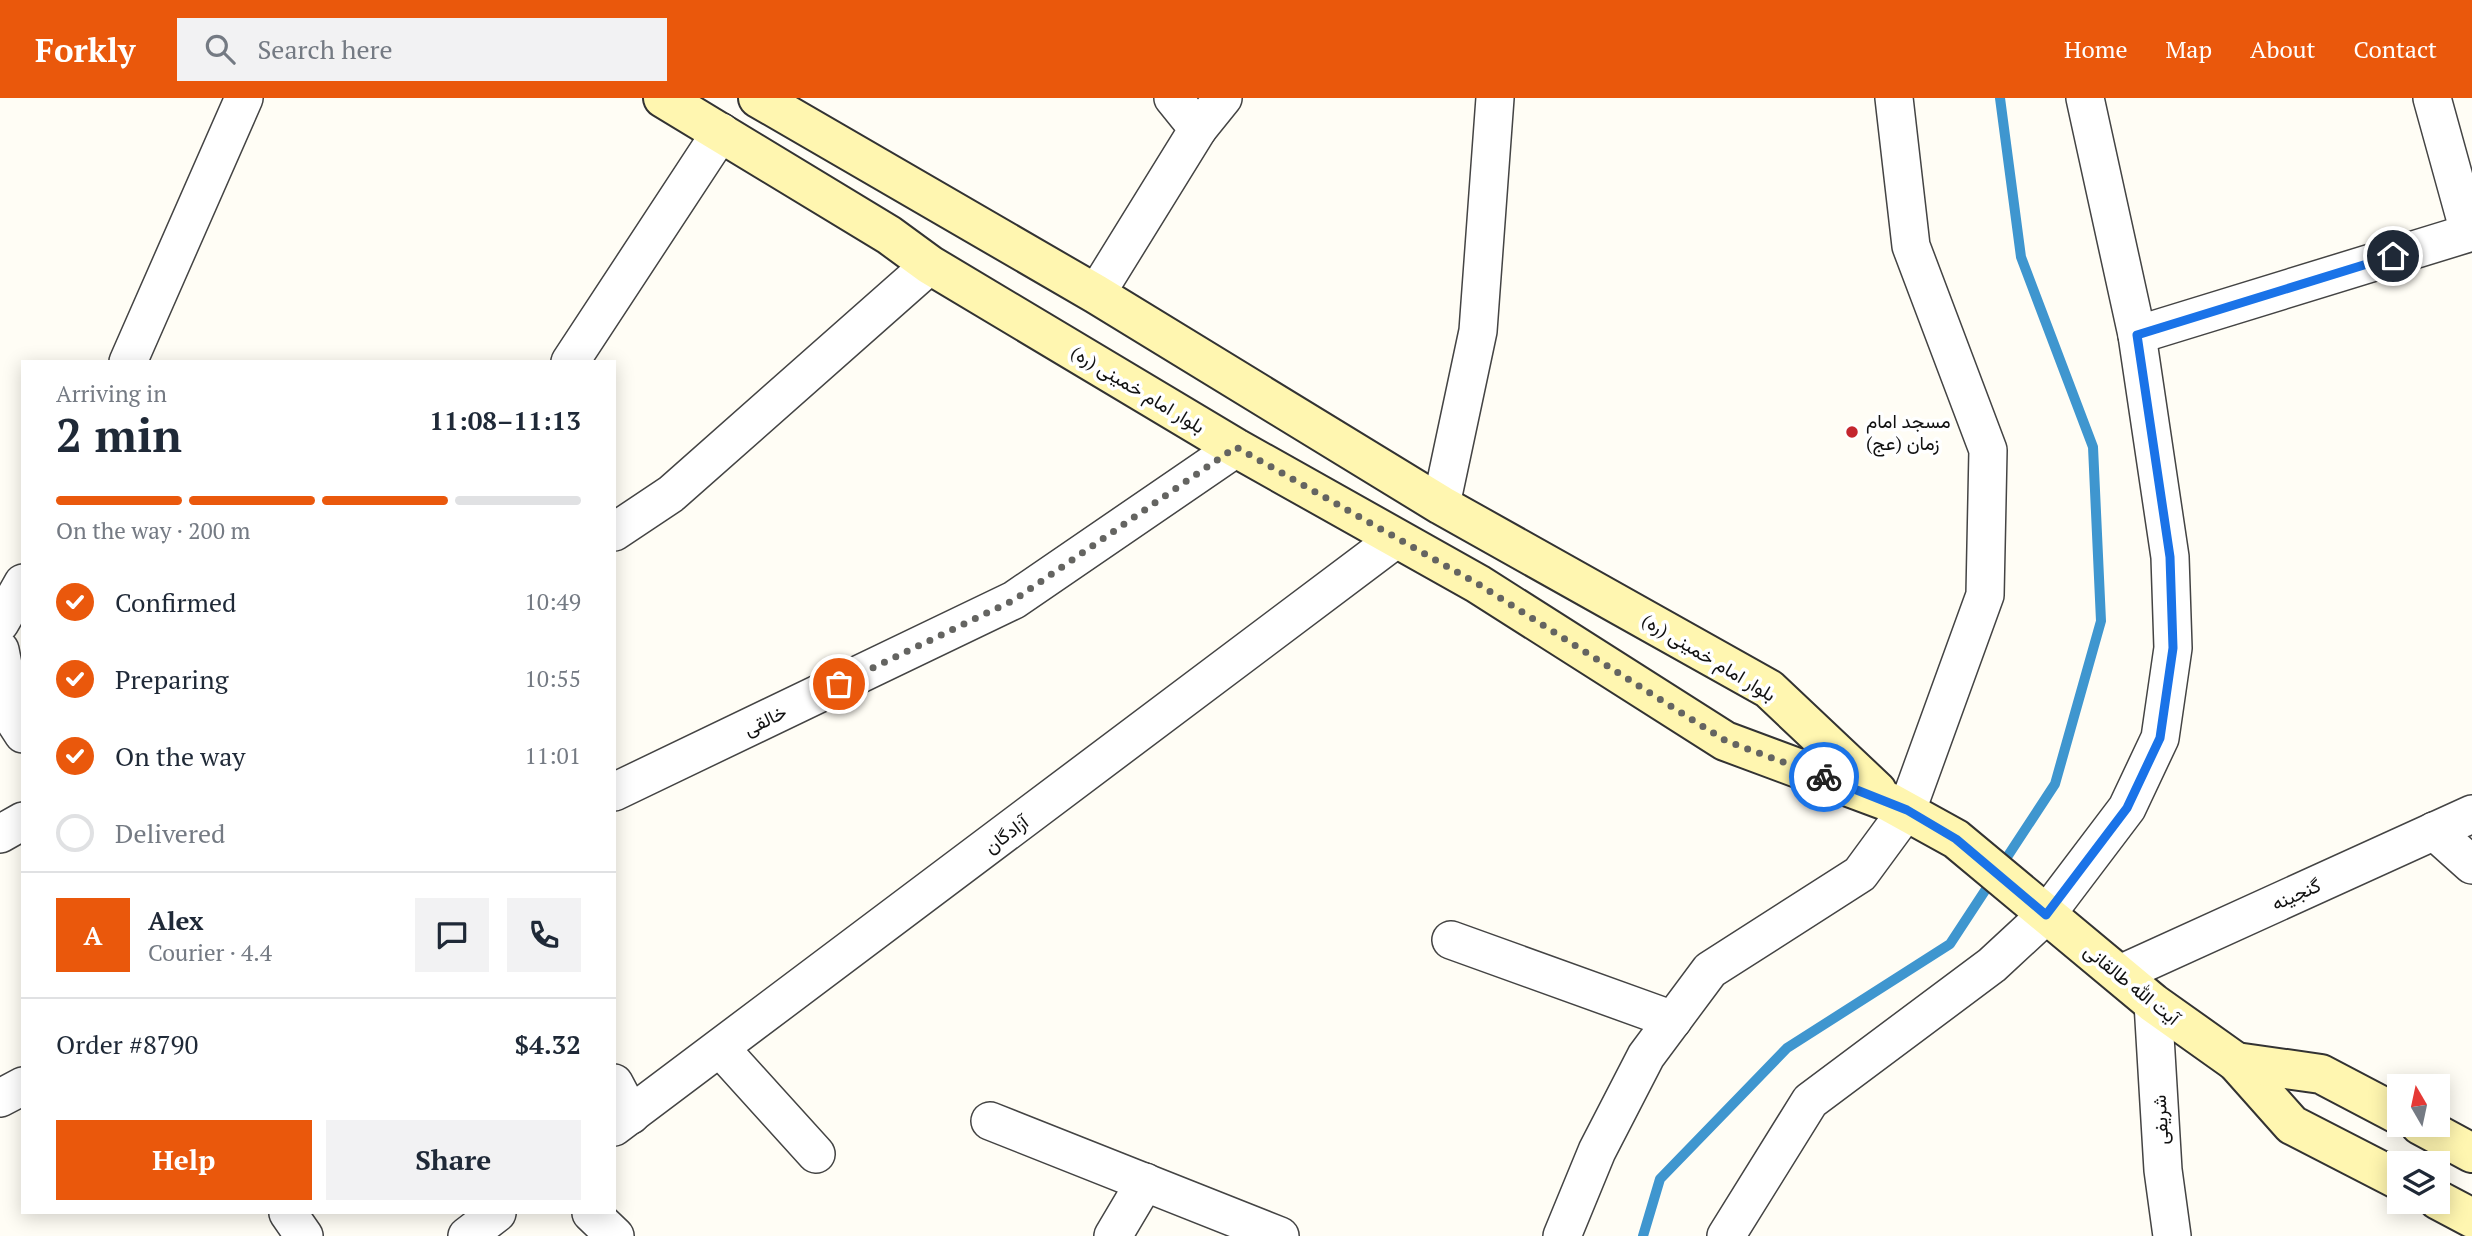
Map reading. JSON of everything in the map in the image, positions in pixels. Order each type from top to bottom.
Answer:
[{"type":"main road","name":"بلوار امام خمینی (ره)","points":[[663,98],[889,235],[929,265],[1236,447],[1478,584],[1726,741],[1898,806]]},
{"type":"main road","name":"بلوار امام خمینی (ره)","points":[[758,98],[1096,294],[1441,505],[1769,689],[1898,806]]},
{"type":"main road","name":"آیت الله طالقانی","points":[[1898,806],[1956,839],[2153,1003],[2236,1062]]},
{"type":"main road","points":[[2236,1062],[2321,1074],[2387,1109]]},
{"type":"main road","points":[[2236,1062],[2292,1125],[2387,1174]]},
{"type":"main road","points":[[2444,1138],[2472,1153]]},
{"type":"main road","points":[[2450,1206],[2472,1218]]},
{"type":"street","points":[[129,360],[244,98]]},
{"type":"street","points":[[1173,98],[1198,129]]},
{"type":"street","points":[[1096,294],[1198,129],[1223,98]]},
{"type":"street","points":[[1441,505],[1478,331],[1495,98]]},
{"type":"street","points":[[1562,1236],[1603,1139],[1646,1056],[1710,970],[1860,874],[1898,806],[1985,595],[1988,450],[1911,246],[1894,98]]},
{"type":"street","points":[[1726,1236],[1810,1101],[1992,965],[2127,808],[2160,738],[2173,648],[2170,557],[2137,335],[2085,98]]},
{"type":"street","points":[[2137,335],[2471,232],[2432,98]]},
{"type":"street","points":[[571,360],[720,132]]},
{"type":"street","points":[[616,531],[671,494],[929,265]]},
{"type":"street","name":"خالقی","points":[[616,791],[1014,600],[1236,447]]},
{"type":"street","name":"آزادگان","points":[[620,1108],[720,1048],[1396,539]]},
{"type":"street","points":[[0,624],[14,582]]},
{"type":"street","points":[[0,650],[14,720],[21,731]]},
{"type":"street","name":"گنجینه","points":[[2120,974],[2472,814]]},
{"type":"street","points":[[0,834],[21,822]]},
{"type":"street","points":[[2434,831],[2472,865]]},
{"type":"street","points":[[1451,940],[1673,1020]]},
{"type":"street","name":"شریفی","points":[[2153,1003],[2163,1170],[2172,1236]]},
{"type":"street","points":[[720,1048],[816,1154]]},
{"type":"street","points":[[0,1098],[21,1087]]},
{"type":"street","points":[[990,1121],[1280,1236]]},
{"type":"street","points":[[1113,1236],[1144,1182]]},
{"type":"street","points":[[289,1214],[304,1236]]},
{"type":"street","points":[[467,1236],[496,1214]]},
{"type":"street","points":[[592,1214],[615,1236]]},
{"type":"waterway","points":[[1643,1236],[1660,1179],[1787,1048],[1950,944],[2055,784],[2101,621],[2093,447],[2021,257],[2000,98]]},
{"type":"way so far","points":[[839,684],[1014,600],[1236,447],[1478,584],[1726,741],[1824,777]]},
{"type":"place","name":"مسجد امام زمان (عج)","points":[[1852,432]]},
{"type":"route","points":[[1824,777],[1907,810],[1956,839],[2046,915],[2127,808],[2160,738],[2173,648],[2170,557],[2137,335],[2393,256]]}]
